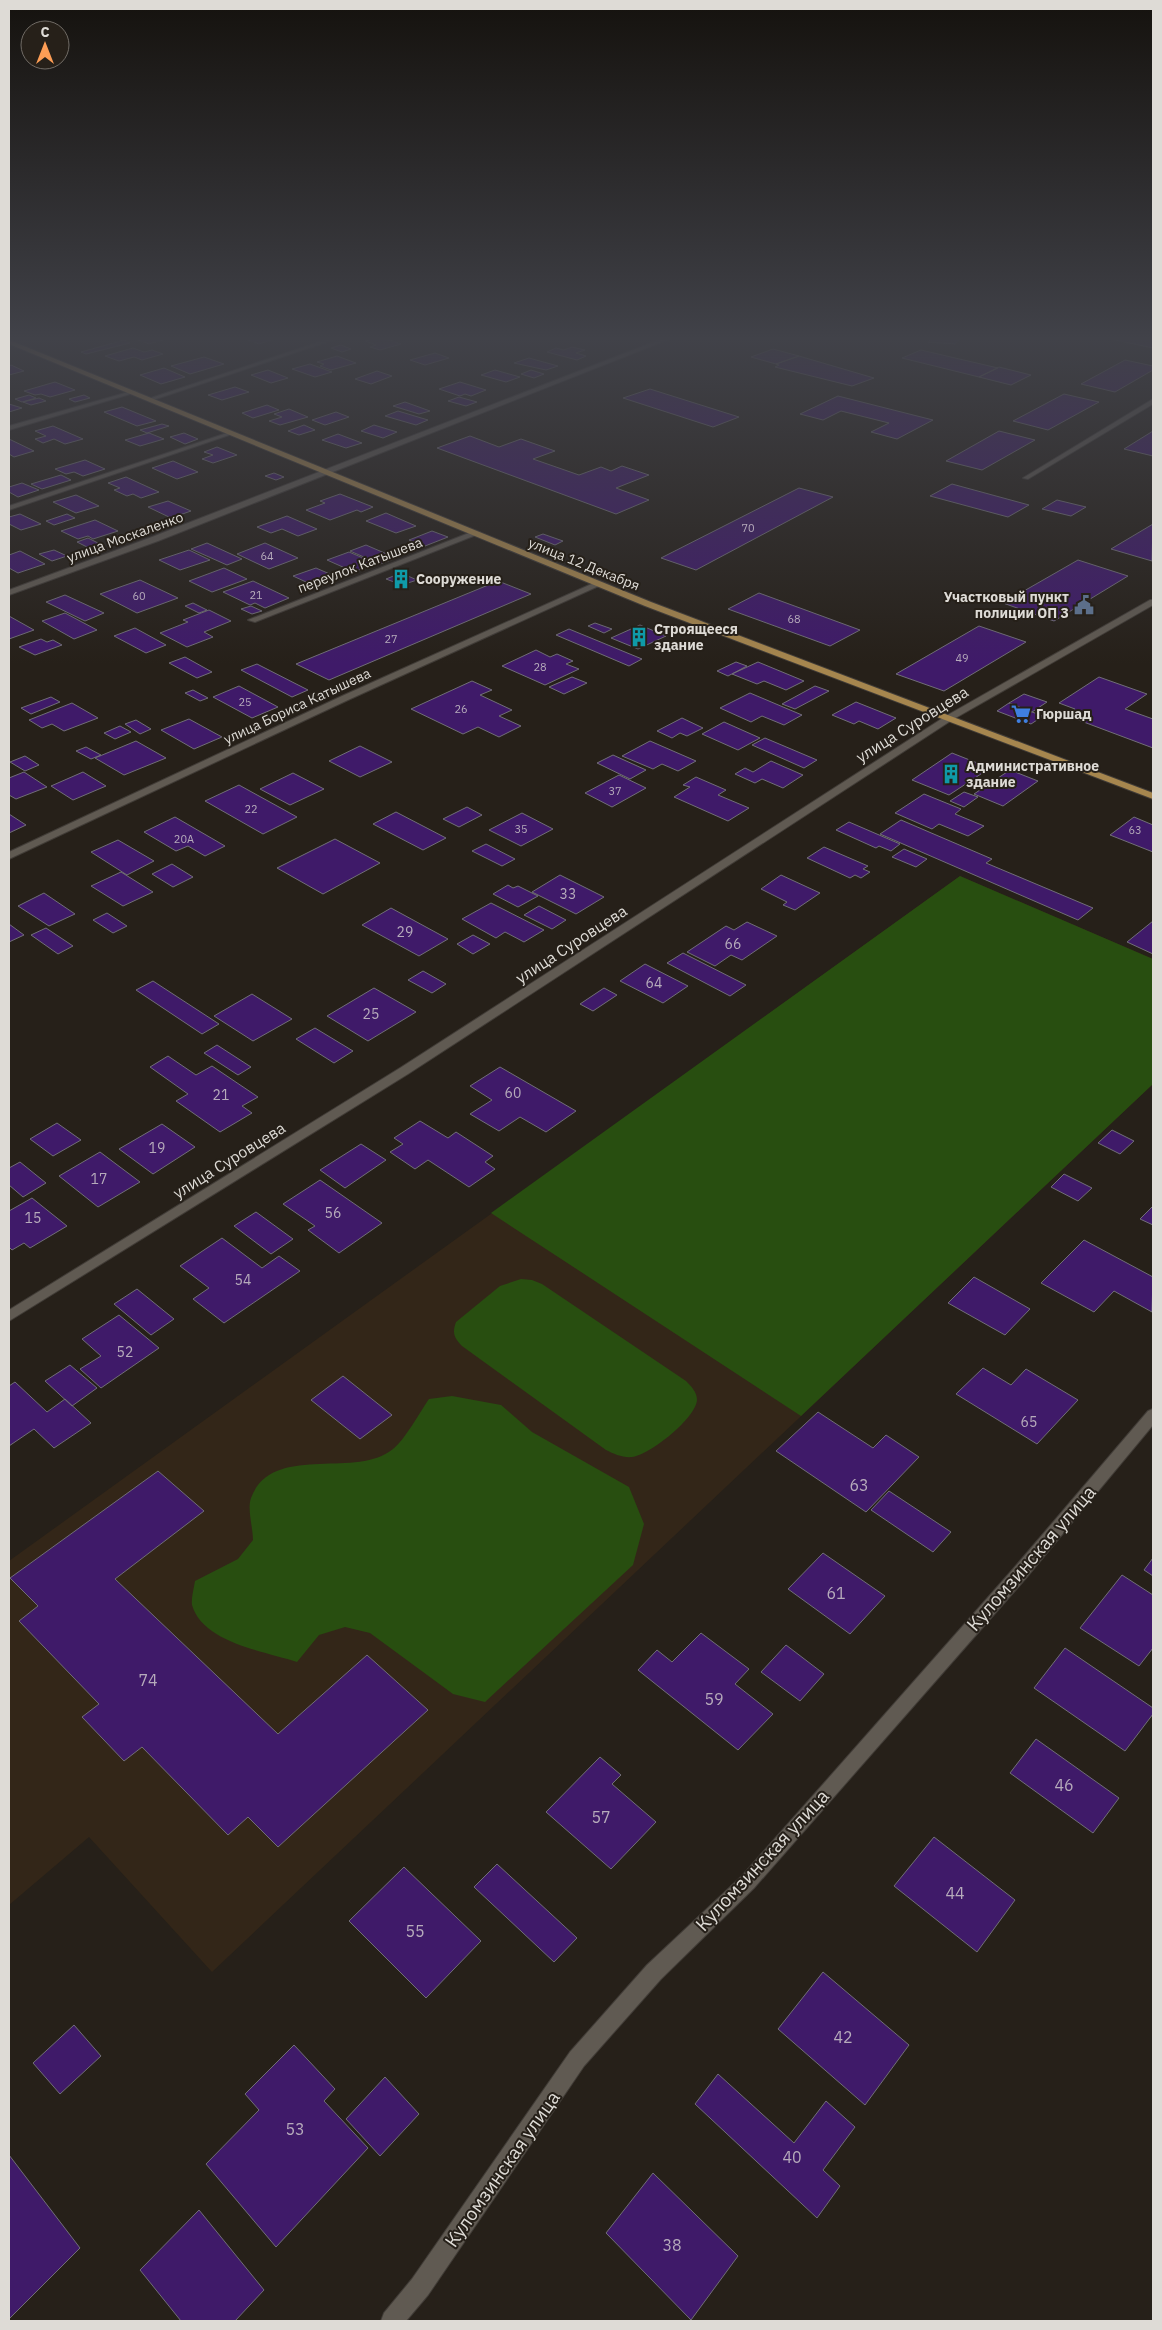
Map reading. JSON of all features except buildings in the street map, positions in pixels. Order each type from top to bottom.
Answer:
[{"type":"main road","name":"улица 12 Декабря","points":[[266,447],[599,584],[1153,796]]},
{"type":"street","points":[[9,508],[191,447]]},
{"type":"street","name":"улица Москаленко","points":[[9,593],[164,536],[392,447]]},
{"type":"street","points":[[1026,478],[1078,447]]},
{"type":"street","name":"переулок Катышева","points":[[252,620],[477,533]]},
{"type":"street","name":"улица Бориса Катышева","points":[[9,856],[345,698],[599,584]]},
{"type":"street","name":"улица Суровцева","points":[[9,1316],[404,1071],[949,718],[1153,602]]},
{"type":"street","name":"Куломзинская улица","points":[[392,2321],[420,2287],[578,2059],[654,1972],[748,1882],[1020,1573],[1153,1415]]},
{"type":"shaded area","points":[[960,876],[1153,959],[1153,1084],[212,1972],[89,1837],[9,1905],[9,1561]]},
{"type":"green space","points":[[960,876],[1153,959],[1153,1084],[801,1416],[491,1213]]},
{"type":"green space","points":[[521,1279],[532,1280],[542,1284],[686,1381],[692,1387],[697,1397],[695,1408],[689,1416],[671,1435],[650,1450],[640,1455],[625,1457],[606,1450],[462,1346],[454,1335],[456,1322],[500,1286]]},
{"type":"green space","points":[[452,1396],[501,1405],[532,1432],[629,1487],[644,1524],[633,1565],[485,1702],[453,1694],[370,1633],[345,1627],[319,1635],[297,1662],[236,1644],[221,1637],[198,1618],[192,1605],[195,1581],[238,1559],[253,1540],[250,1502],[262,1481],[277,1471],[295,1466],[358,1462],[377,1458],[397,1445],[429,1399]]},
{"type":"place","name":"Сооружение","points":[[401,579]]},
{"type":"place","name":"Участковый пункт полиции ОП 3","points":[[1084,605]]},
{"type":"place","name":"Строящееся здание","points":[[639,637]]},
{"type":"place","name":"Гюршад","points":[[1021,714]]},
{"type":"place","name":"Административное здание","points":[[951,774]]}]
